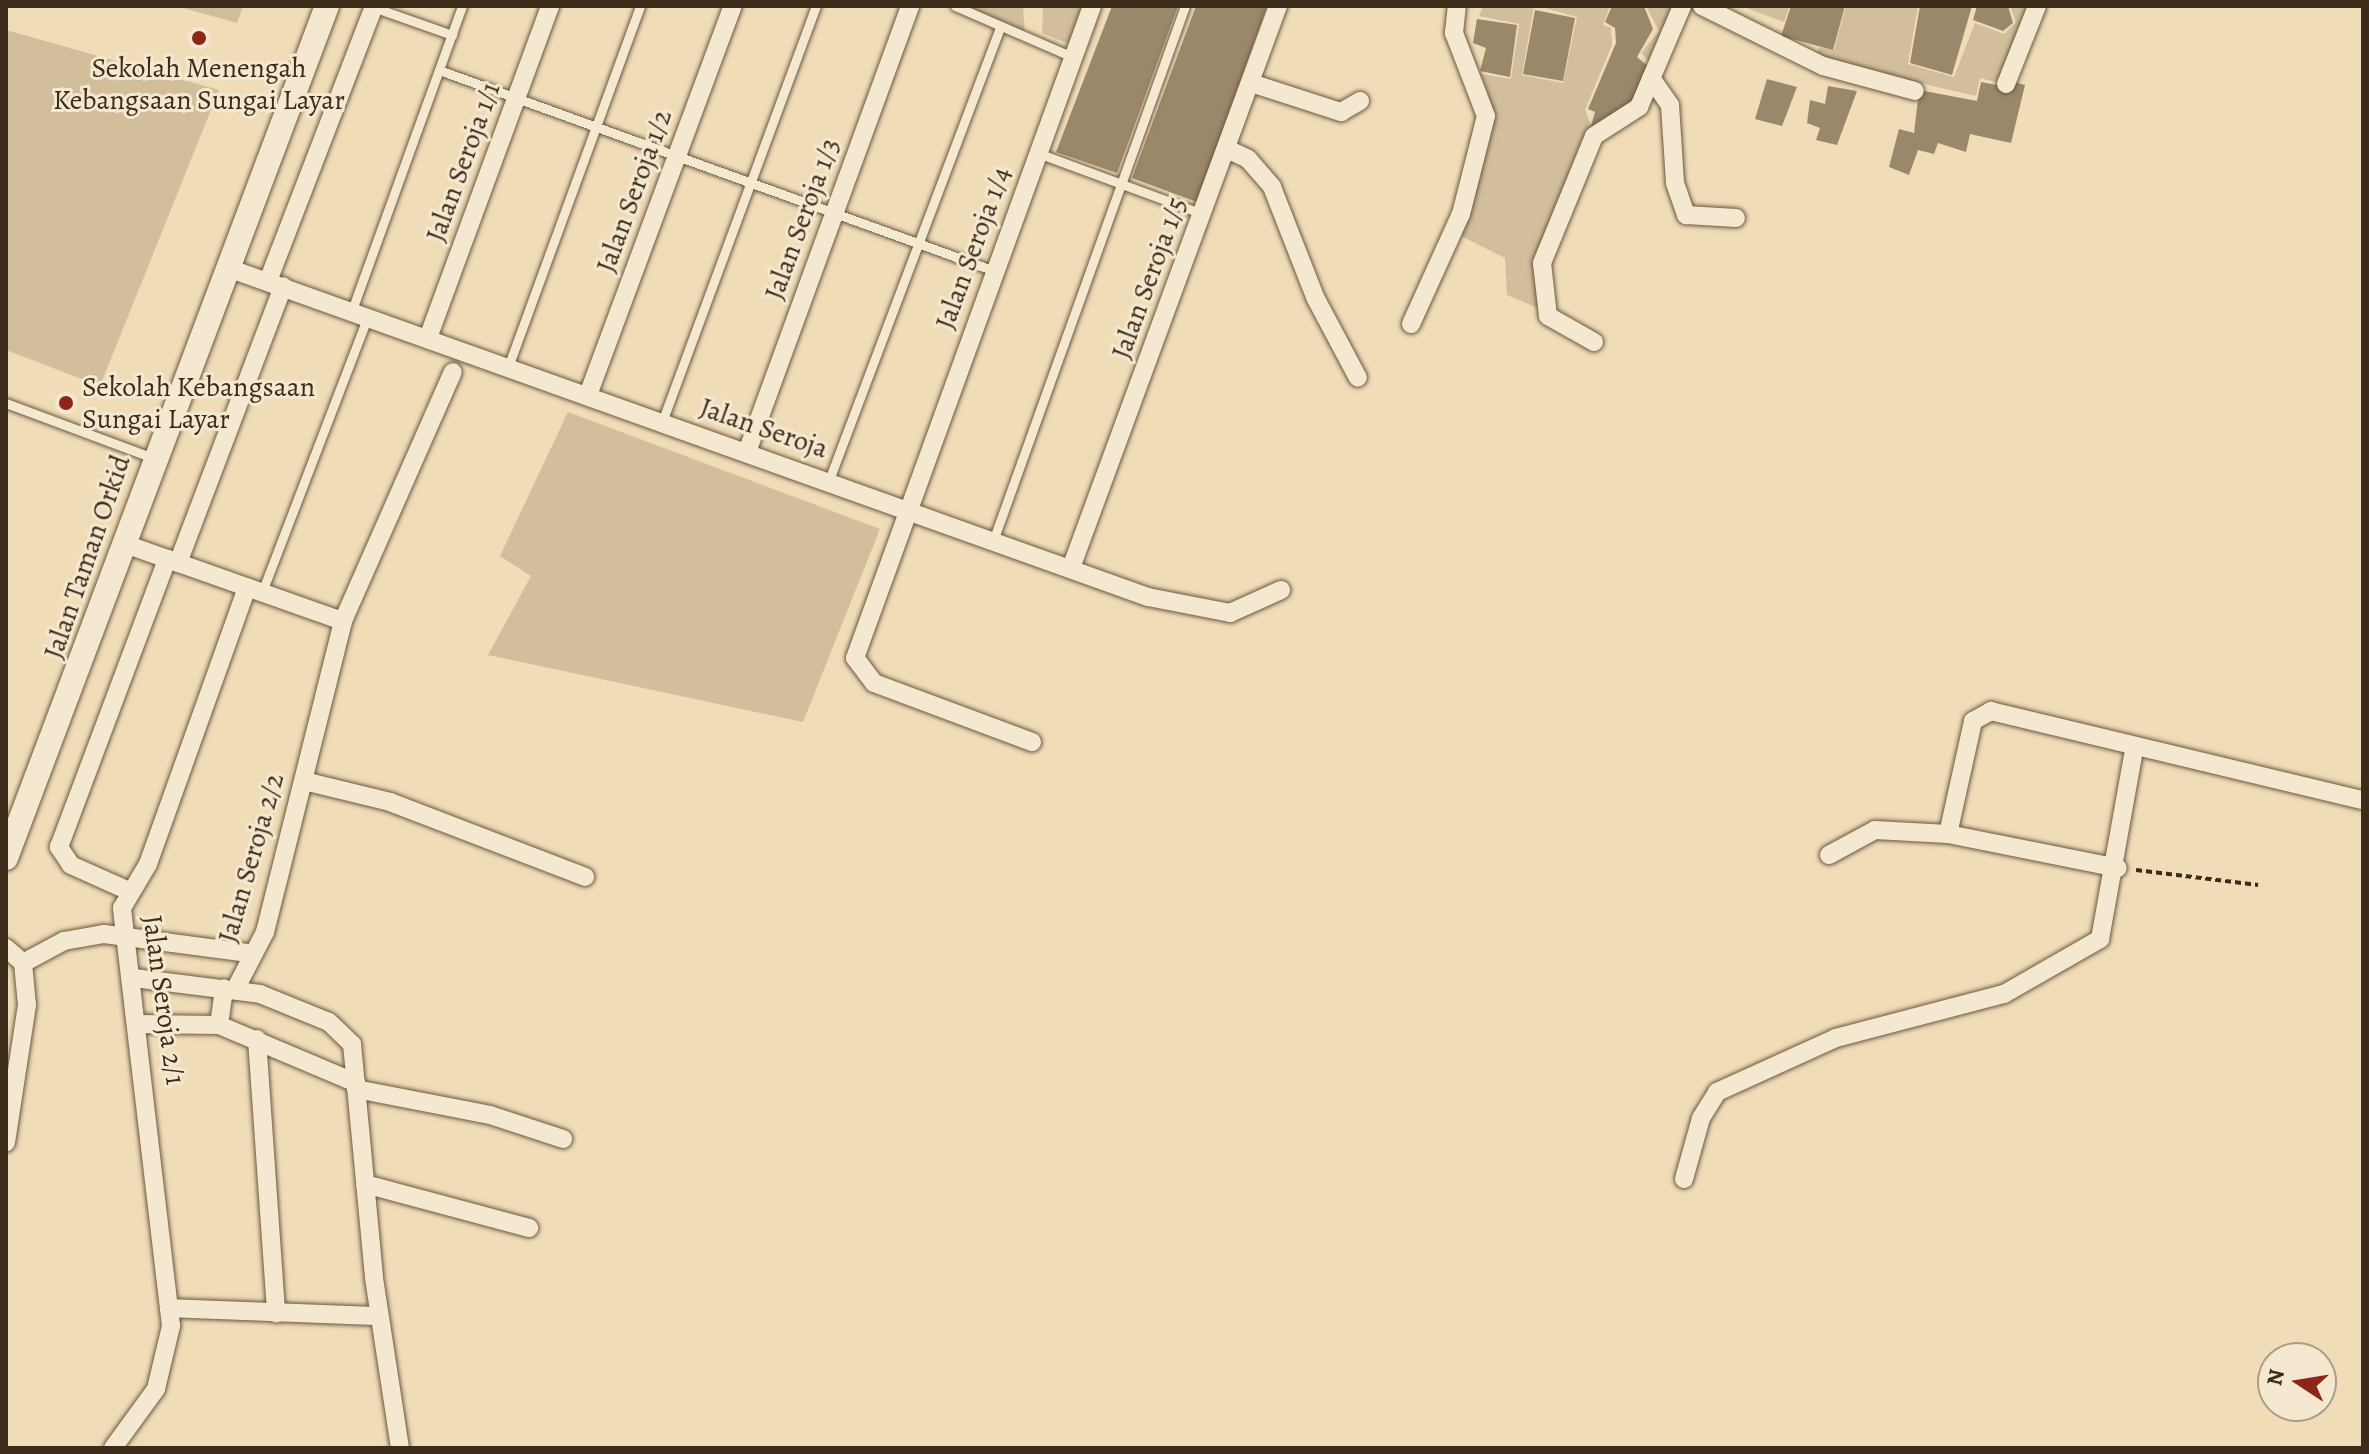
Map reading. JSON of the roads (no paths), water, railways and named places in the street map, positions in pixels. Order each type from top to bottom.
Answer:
[{"type":"main road","name":"Jalan Taman Orkid","points":[[6,858],[125,544],[153,458],[327,6]]},
{"type":"street","name":"Jalan Seroja 1/1","points":[[428,338],[550,6]]},
{"type":"street","name":"Jalan Seroja 1/2","points":[[588,395],[733,6]]},
{"type":"street","name":"Jalan Seroja 1/3","points":[[747,452],[910,6]]},
{"type":"street","name":"Jalan Seroja 1/4","points":[[1032,742],[859,671],[858,644],[1092,6]]},
{"type":"street","name":"Jalan Seroja 1/5","points":[[1071,568],[1278,6]]},
{"type":"street","points":[[1411,324],[1461,214],[1486,116],[1454,33],[1457,6]]},
{"type":"street","points":[[1594,342],[1548,316],[1542,263],[1594,136],[1632,116],[1682,6]]},
{"type":"street","points":[[1702,6],[1823,66],[1915,91]]},
{"type":"street","points":[[2006,84],[2037,6]]},
{"type":"street","name":"Jalan Seroja 2/1","points":[[113,1448],[165,1369],[169,1308],[134,978],[122,908],[129,891],[71,865],[59,847],[173,561],[276,284],[373,7]]},
{"type":"street","points":[[1651,78],[1670,105],[1675,183],[1686,215],[1736,218]]},
{"type":"street","points":[[1251,83],[1341,112],[1360,101]]},
{"type":"street","points":[[1227,149],[1248,159],[1272,187],[1316,299],[1358,378]]},
{"type":"street","name":"Jalan Seroja","points":[[228,268],[1071,568],[1220,613],[1281,590]]},
{"type":"street","name":"Jalan Seroja 2/2","points":[[219,1025],[230,988],[248,973],[249,953],[265,932],[343,621],[453,372]]},
{"type":"street","points":[[125,544],[343,621]]},
{"type":"street","points":[[129,891],[148,864],[254,590]]},
{"type":"street","points":[[1948,834],[1980,712],[2134,750],[2363,800]]},
{"type":"street","points":[[1684,1179],[1701,1118],[1717,1092],[1812,1046],[1982,1003],[2062,965],[2105,931],[2118,868],[2134,750]]},
{"type":"street","points":[[304,781],[390,802],[585,877]]},
{"type":"street","points":[[1829,855],[1875,830],[1948,834],[2118,868]]},
{"type":"street","points":[[23,963],[64,941],[125,934],[249,953]]},
{"type":"street","points":[[6,948],[23,963],[27,1005],[6,1142]]},
{"type":"street","points":[[134,978],[230,988],[343,1031],[352,1044],[379,1316],[400,1448]]},
{"type":"street","points":[[139,1024],[219,1025],[257,1039],[356,1086],[490,1115],[563,1139]]},
{"type":"street","points":[[257,1039],[276,1313]]},
{"type":"street","points":[[365,1184],[529,1228]]},
{"type":"street","points":[[169,1308],[379,1316]]},
{"type":"lane","points":[[254,590],[360,313],[462,6]]},
{"type":"lane","points":[[508,367],[640,6]]},
{"type":"lane","points":[[662,422],[816,6]]},
{"type":"lane","points":[[955,6],[1074,57]]},
{"type":"lane","points":[[993,541],[1185,6]]},
{"type":"lane","points":[[373,7],[452,35]]},
{"type":"lane","points":[[829,480],[916,242],[1001,26]]},
{"type":"lane","points":[[439,70],[995,271]]},
{"type":"lane","points":[[1038,153],[1203,214]]},
{"type":"lane","points":[[6,403],[153,458]]},
{"type":"place","name":"Sekolah Menengah Kebangsaan Sungai Layar","points":[[199,38]]},
{"type":"place","name":"Sekolah Kebangsaan Sungai Layar","points":[[66,403]]}]
